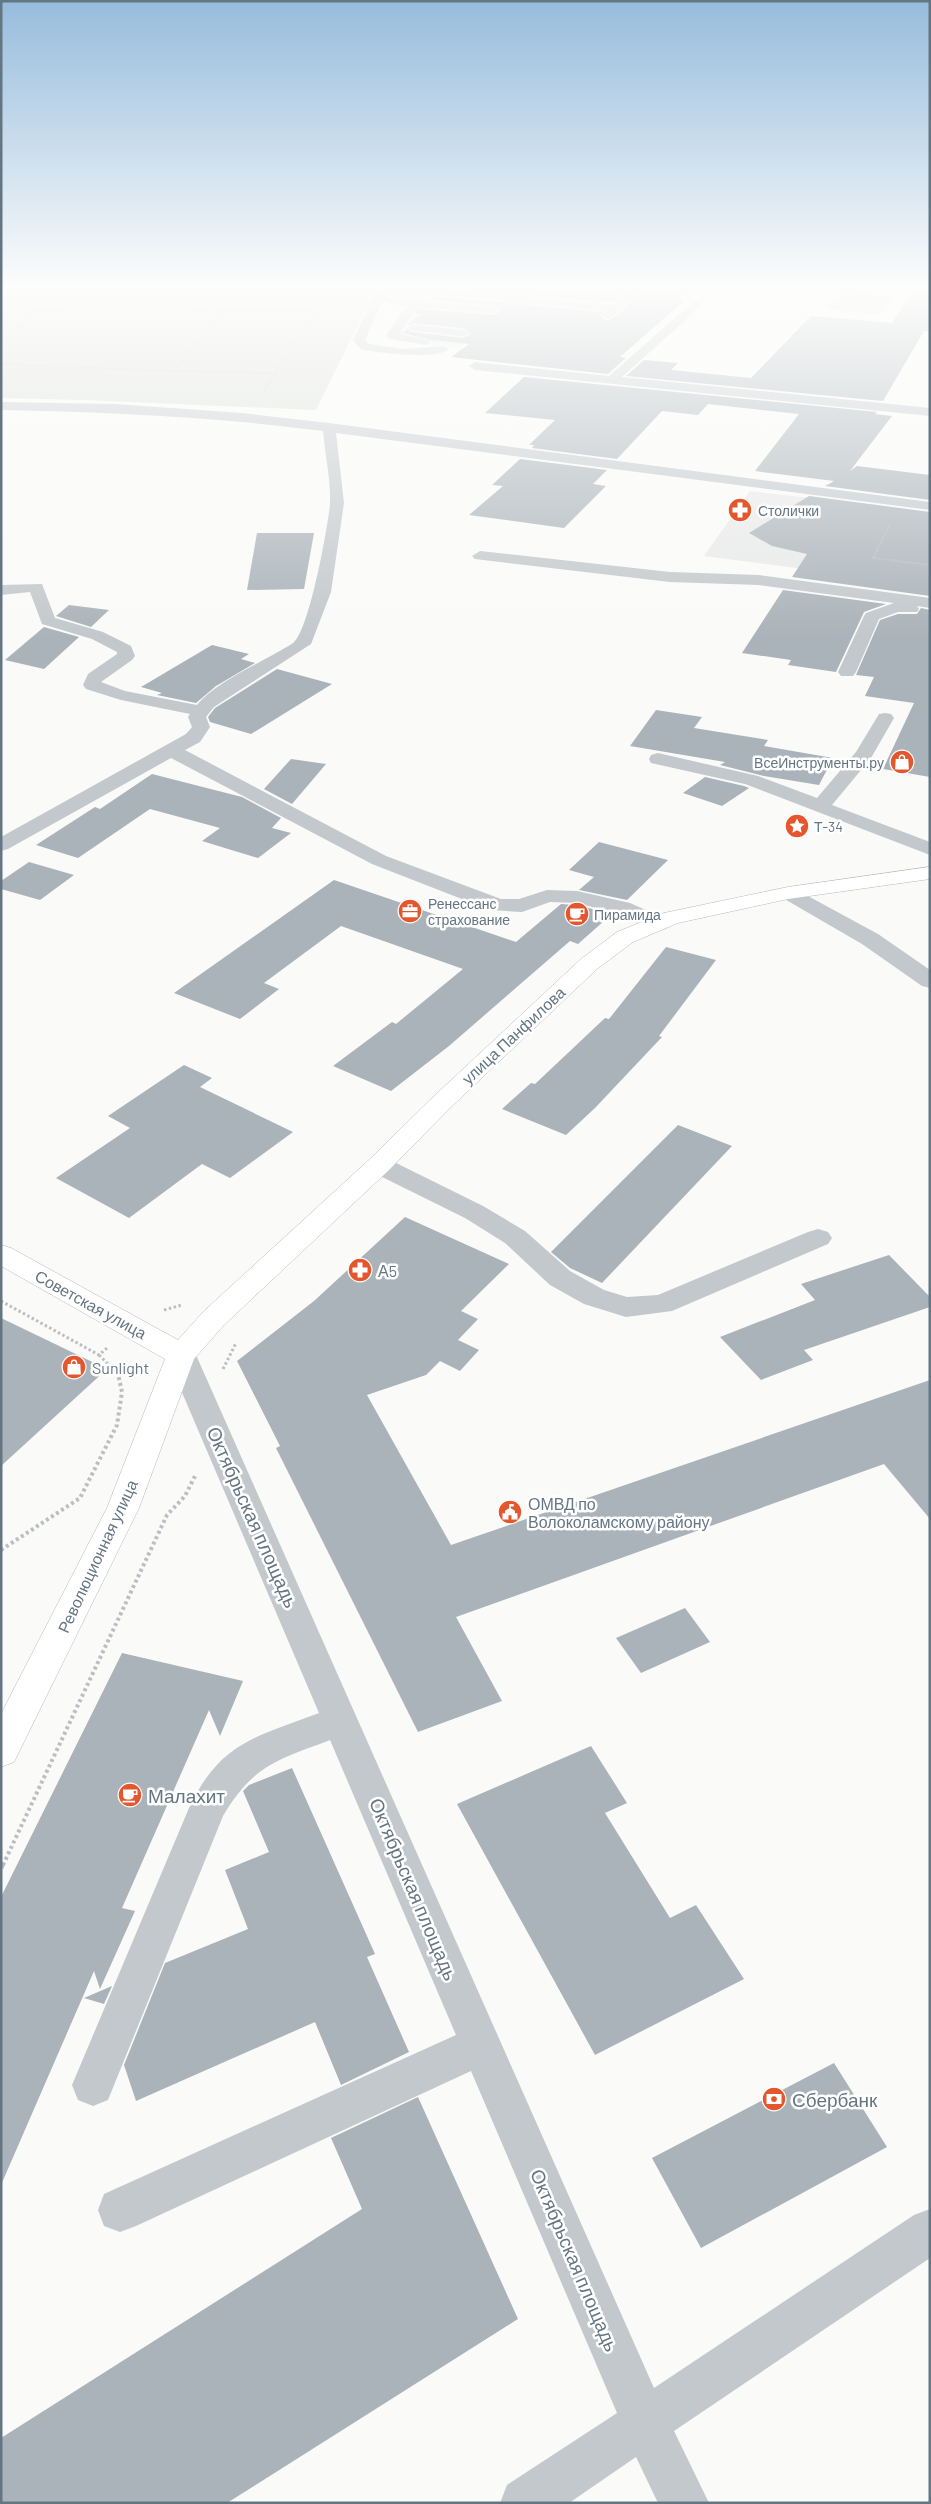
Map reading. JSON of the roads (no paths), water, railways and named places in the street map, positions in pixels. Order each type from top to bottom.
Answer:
[{"type":"main road","name":"улица Панфилова","points":[[181,1355],[214,1318],[379,1165],[441,1103],[589,964],[625,937],[672,918],[788,893],[930,873]]},
{"type":"main road","name":"Советская улица","points":[[1,1254],[181,1355]]},
{"type":"main road","name":"Революционная улица","points":[[1,1751],[123,1508],[181,1355]]},
{"type":"street","points":[[856,405],[930,412]]},
{"type":"street","points":[[1,406],[125,409],[242,417],[930,506]]},
{"type":"street","points":[[1,845],[193,738],[201,727],[198,717],[200,711],[233,686],[303,644],[323,592],[337,503],[328,427]]},
{"type":"street","points":[[480,556],[670,577],[759,580],[930,603]]},
{"type":"street","points":[[1,590],[36,587],[48,621],[82,629],[111,640],[125,650],[126,656],[94,678],[92,685],[122,695],[200,711]]},
{"type":"street","points":[[847,672],[872,616],[897,607],[930,611]]},
{"type":"street","points":[[820,806],[864,754],[885,718]]},
{"type":"street","points":[[170,750],[379,860],[498,906],[522,906],[547,896],[577,896],[622,908],[658,924]]},
{"type":"street","points":[[658,759],[751,780],[930,850]]},
{"type":"street","points":[[788,893],[870,939],[930,981]]},
{"type":"street","points":[[379,1165],[474,1212],[515,1237],[560,1278],[594,1297],[626,1307],[662,1304],[818,1238]]},
{"type":"street","name":"Октябрьская площадь","points":[[181,1355],[217,1433],[645,2423],[684,2503]]},
{"type":"street","points":[[93,2085],[208,1808],[220,1788],[236,1769],[257,1752],[341,1720]]},
{"type":"street","points":[[120,2210],[481,2045]]},
{"type":"street","points":[[525,2503],[930,2231]]},
{"type":"place","name":"Столички","points":[[740,510]]},
{"type":"place","name":"ВсеИнструменты.ру","points":[[902,762]]},
{"type":"place","name":"Т-34","points":[[797,826]]},
{"type":"place","name":"Ренессанс страхование","points":[[410,911]]},
{"type":"place","name":"Пирамида","points":[[577,914]]},
{"type":"place","name":"А5","points":[[360,1270]]},
{"type":"place","name":"Sunlight","points":[[74,1367]]},
{"type":"place","name":"ОМВД по Волоколамскому району","points":[[510,1512]]},
{"type":"place","name":"Малахит","points":[[130,1795]]},
{"type":"place","name":"Сбербанк","points":[[774,2099]]}]
